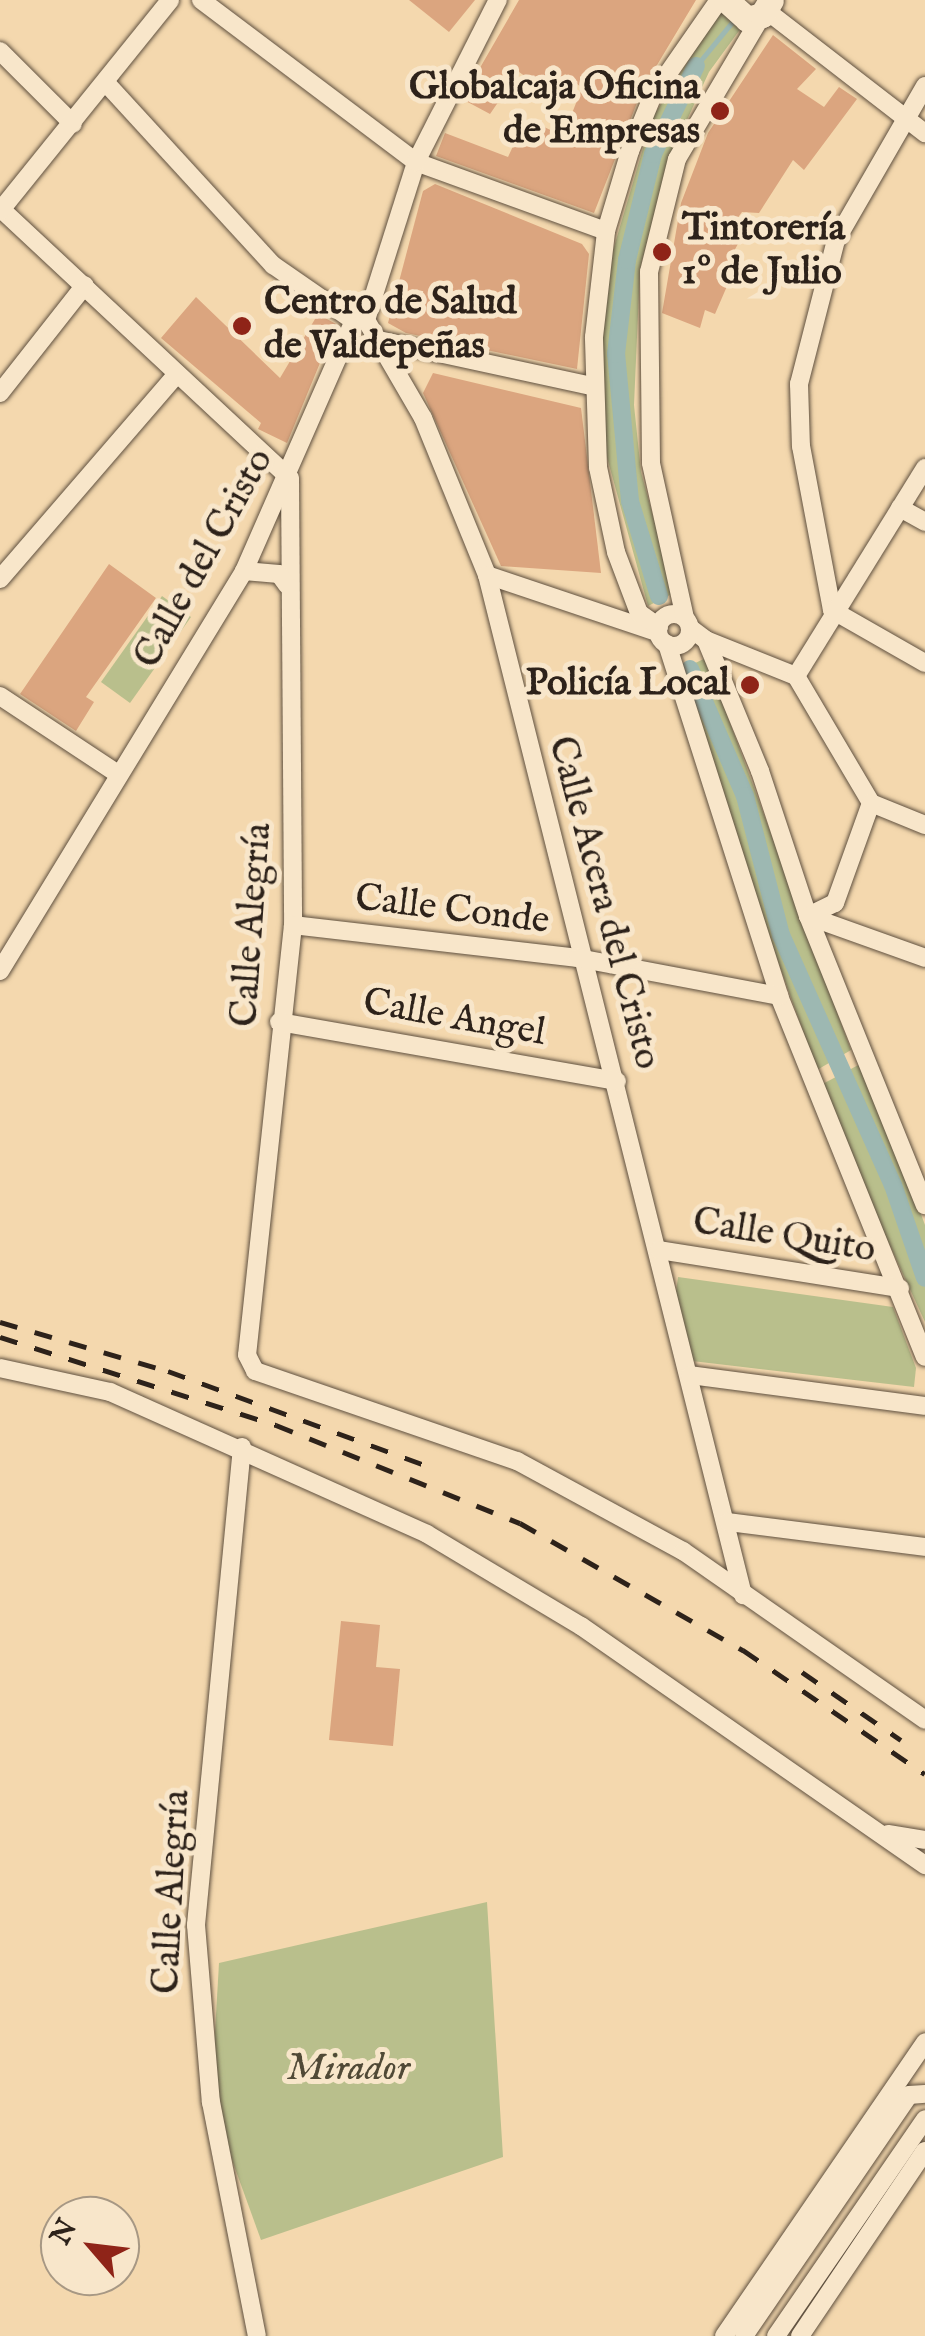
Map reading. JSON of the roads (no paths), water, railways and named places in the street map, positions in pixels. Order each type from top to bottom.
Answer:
[{"type":"street","points":[[170,0],[106,84],[1,209],[290,478]]},
{"type":"street","points":[[200,0],[416,162],[606,231]]},
{"type":"street","name":"Calle del Cristo","points":[[0,971],[244,570],[290,478],[360,320],[416,162],[498,0]]},
{"type":"street","points":[[769,6],[739,18],[722,0],[653,96],[606,231],[592,386],[616,552],[639,613],[661,634],[780,996],[925,1357]]},
{"type":"street","points":[[769,6],[925,133]]},
{"type":"street","points":[[488,575],[681,644],[688,623],[650,463],[648,272],[676,159],[769,6]]},
{"type":"street","points":[[0,51],[73,124]]},
{"type":"street","points":[[106,84],[273,265],[360,320]]},
{"type":"street","points":[[925,86],[902,115],[836,240],[799,384],[808,495],[832,610],[925,664]]},
{"type":"street","points":[[0,392],[85,285]]},
{"type":"street","name":"Calle Acera del Cristo","points":[[360,320],[422,418],[488,575],[578,958],[616,1080],[743,1595]]},
{"type":"street","points":[[374,340],[592,386]]},
{"type":"street","points":[[0,579],[177,374]]},
{"type":"street","points":[[796,676],[832,610],[925,468]]},
{"type":"street","name":"Calle Alegría","points":[[290,478],[287,584],[293,925],[280,1022],[273,1171],[247,1354],[255,1371],[518,1461],[683,1551],[743,1595]]},
{"type":"street","points":[[900,508],[925,522]]},
{"type":"street","points":[[244,570],[279,574],[287,584]]},
{"type":"street","points":[[661,634],[669,615],[688,623],[706,640],[796,676],[872,802],[925,825]]},
{"type":"street","points":[[706,640],[808,916],[925,1205]]},
{"type":"street","points":[[0,696],[118,774]]},
{"type":"street","points":[[808,916],[835,903],[872,802]]},
{"type":"street","points":[[808,916],[925,958]]},
{"type":"street","name":"Calle Conde","points":[[293,925],[578,958],[780,996]]},
{"type":"street","name":"Calle Angel","points":[[280,1022],[616,1080]]},
{"type":"street","name":"Calle Quito","points":[[659,1250],[900,1288]]},
{"type":"street","points":[[0,1368],[110,1392],[242,1447],[427,1534],[581,1626],[888,1834],[925,1866]]},
{"type":"street","points":[[690,1375],[925,1406]]},
{"type":"street","name":"Calle Alegría","points":[[242,1447],[196,1925],[211,2102],[258,2336]]},
{"type":"street","points":[[728,1522],[925,1547]]},
{"type":"street","points":[[743,1595],[925,1720]]},
{"type":"street","points":[[888,1834],[925,1840]]},
{"type":"street","points":[[724,2336],[924,2044]]},
{"type":"street","points":[[744,2336],[909,2095],[925,2094]]},
{"type":"street","points":[[776,2336],[925,2119]]},
{"type":"street","points":[[800,2336],[925,2150]]},
{"type":"waterway","points":[[696,66],[733,21]]},
{"type":"waterway","points":[[659,596],[630,501],[616,354],[627,260],[653,154],[696,66]]},
{"type":"waterway","points":[[690,669],[745,796],[781,935],[893,1185],[925,1278]]},
{"type":"railway","points":[[0,1322],[168,1371],[431,1467]]},
{"type":"railway","points":[[0,1337],[276,1425],[520,1523],[743,1650],[925,1774]]},
{"type":"railway","points":[[802,1672],[901,1740]]},
{"type":"place","name":"Globalcaja Oficina de Empresas","points":[[720,111]]},
{"type":"place","name":"Tintorería 1º de Julio","points":[[662,252]]},
{"type":"place","name":"Centro de Salud de Valdepeñas","points":[[242,326]]},
{"type":"place","name":"Policía Local","points":[[750,685]]},
{"type":"park label","name":"Mirador","points":[[348,2070]]}]
